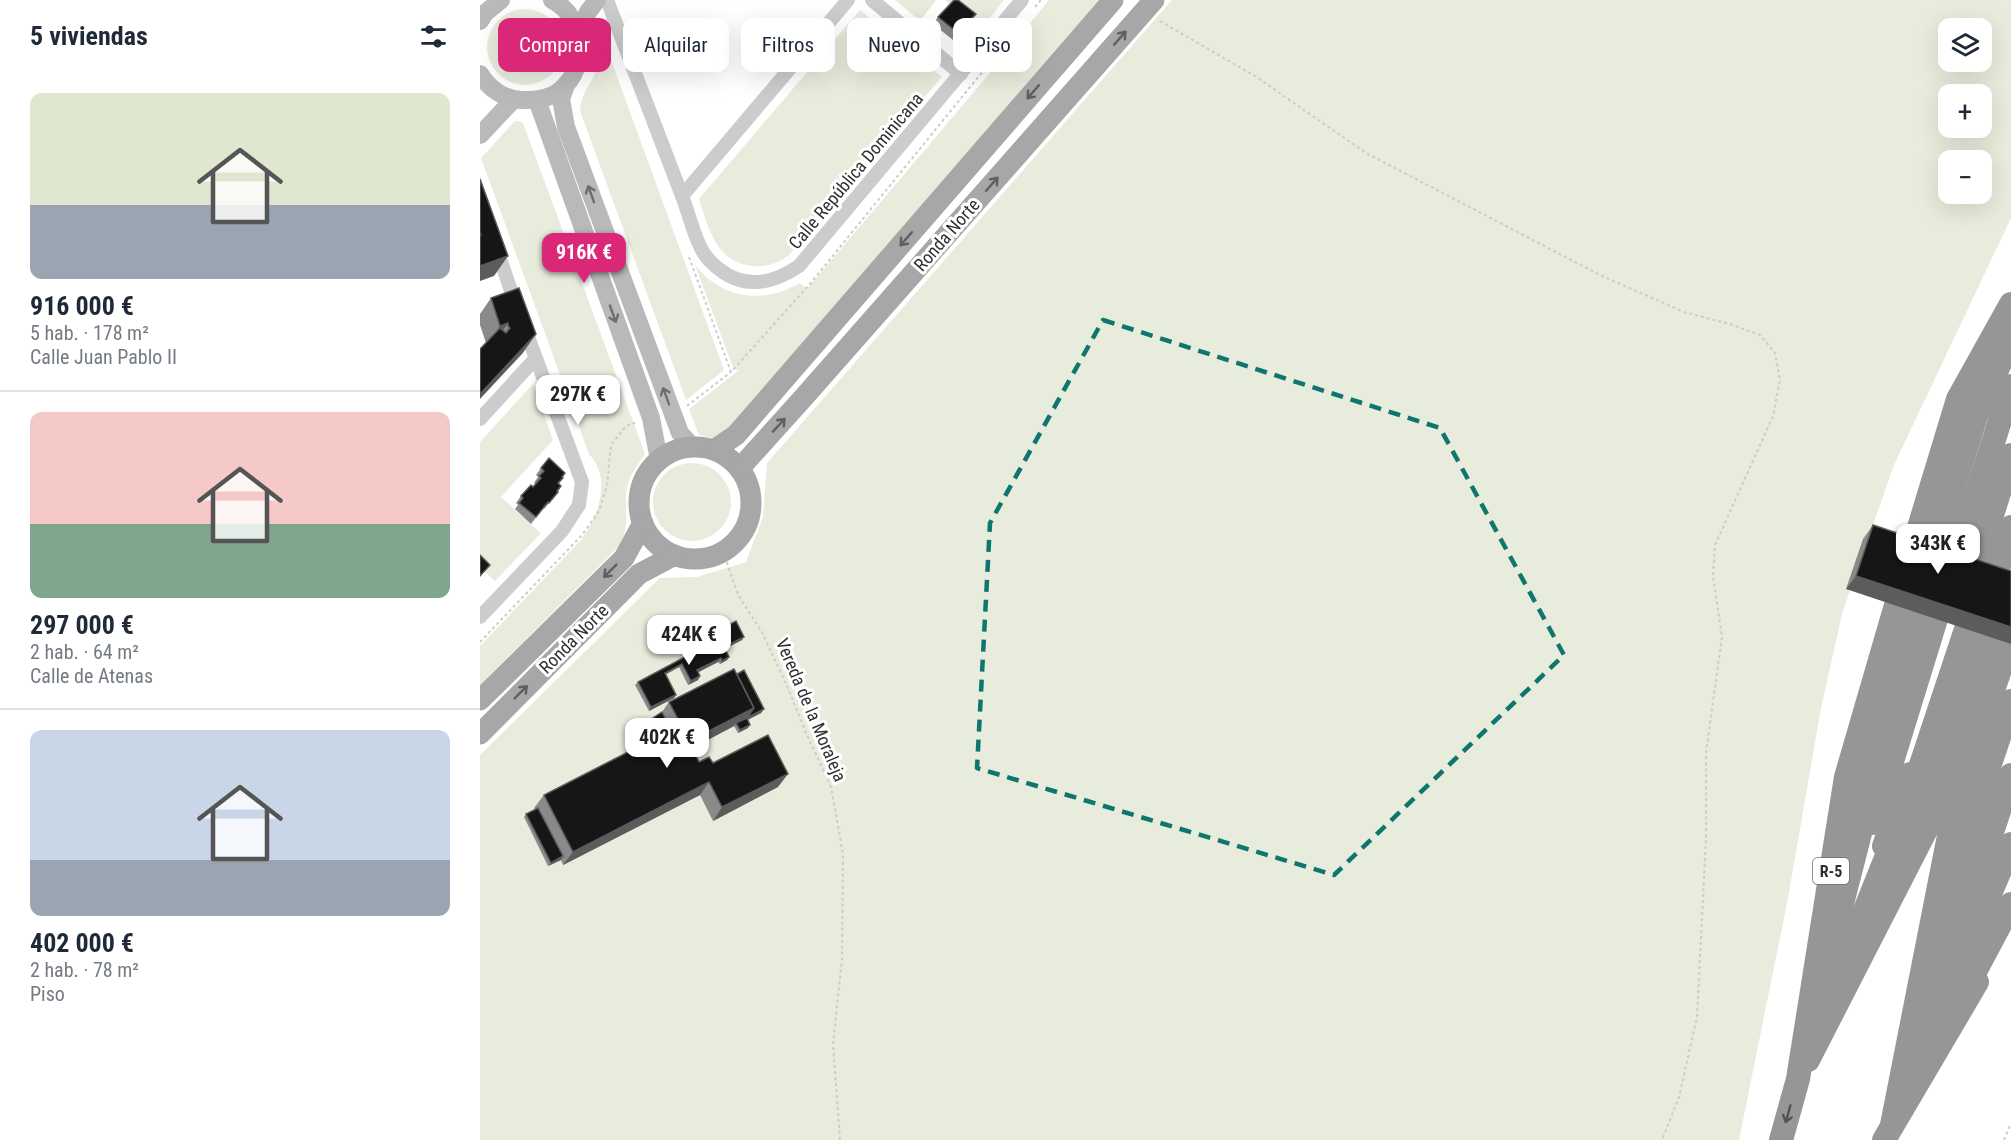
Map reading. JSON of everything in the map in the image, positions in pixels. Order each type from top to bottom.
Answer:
[{"type":"highway","points":[[1962,569],[1958,399],[2011,304]]},
{"type":"highway","points":[[1962,569],[1969,400],[2011,317]]},
{"type":"highway","points":[[1962,569],[1976,416],[2011,339]]},
{"type":"highway","points":[[1962,569],[1987,419],[2011,360]]},
{"type":"highway","points":[[1962,569],[2011,386]]},
{"type":"highway","points":[[1962,569],[2011,416]]},
{"type":"highway","points":[[1962,569],[2011,455]]},
{"type":"highway","points":[[1962,569],[2011,488]]},
{"type":"highway","points":[[1962,569],[2011,527]]},
{"type":"highway","points":[[1888,1133],[1956,800],[1952,624]]},
{"type":"highway","name":"R-5","points":[[1798,1079],[1846,777],[1952,624]]},
{"type":"highway","name":"R-5","points":[[1780,1140],[1889,768],[1952,624]]},
{"type":"highway","name":"R-5","points":[[1798,1079],[1933,774],[1952,624]]},
{"type":"highway","points":[[1888,1133],[1968,799],[2011,668]]},
{"type":"highway","points":[[1888,1133],[1978,800],[2011,701]]},
{"type":"highway","points":[[1888,1133],[2011,738]]},
{"type":"highway","points":[[1888,1133],[2011,775]]},
{"type":"highway","points":[[1888,1133],[2011,811]]},
{"type":"highway","points":[[1888,1133],[2011,844]]},
{"type":"highway","points":[[1888,1133],[2011,868]]},
{"type":"highway","points":[[1888,1133],[2011,886]]},
{"type":"highway","points":[[1888,1133],[2011,904]]},
{"type":"highway","points":[[1888,1133],[2011,925]]},
{"type":"main road","points":[[485,11],[501,0]]},
{"type":"main road","points":[[552,0],[559,3],[572,18]]},
{"type":"main road","points":[[585,18],[597,0]]},
{"type":"main road","name":"Ronda Norte","points":[[714,450],[736,435],[1113,0]]},
{"type":"main road","name":"Ronda Norte","points":[[740,468],[1149,6]]},
{"type":"main road","points":[[575,72],[566,85],[561,99],[566,127],[680,433],[693,447]]},
{"type":"main road","points":[[480,74],[497,93],[513,100],[537,100],[552,95],[566,85]]},
{"type":"main road","points":[[480,135],[513,100]]},
{"type":"main road","points":[[537,100],[651,418],[659,460]]},
{"type":"main road","points":[[693,447],[714,450],[728,457],[740,468],[749,485],[752,504],[748,523],[738,539],[723,551],[705,558],[690,559],[675,555],[662,548],[650,537],[643,523],[639,506],[641,489],[648,473],[659,460],[675,451],[693,447]]},
{"type":"main road","name":"Ronda Norte","points":[[480,700],[624,558],[643,523]]},
{"type":"main road","name":"Ronda Norte","points":[[480,734],[639,574],[675,555]]},
{"type":"street","name":"Calle República Dominicana","points":[[607,0],[700,246],[718,268],[731,277],[746,282],[762,283],[776,279],[799,266],[1022,0]]},
{"type":"street","points":[[682,196],[848,0]]},
{"type":"street","points":[[872,0],[961,74]]},
{"type":"street","points":[[480,617],[562,531],[579,505],[582,482],[535,359],[492,235]]},
{"type":"street","points":[[480,420],[535,359]]},
{"type":"path","points":[[1034,9],[1041,0]]},
{"type":"path","points":[[1149,6],[1366,153],[1600,275],[1684,312],[1730,324],[1760,335],[1775,353],[1780,380],[1773,416],[1714,545],[1713,576],[1722,637],[1706,752],[1706,839],[1697,1017],[1679,1097],[1662,1140]]},
{"type":"path","points":[[672,411],[687,406],[731,372],[810,284],[982,72]]},
{"type":"path","points":[[686,249],[731,372]]},
{"type":"path","points":[[480,642],[582,535],[599,511],[608,486],[611,445],[626,426],[651,418]]},
{"type":"path","name":"Vereda de la Moraleja","points":[[723,551],[738,595],[762,632],[831,787],[843,854],[842,959],[833,1044],[840,1140]]},
{"type":"path","points":[[2004,1140],[2011,1123]]},
{"type":"highlighted area","points":[[1103,320],[1440,428],[1564,655],[1334,875],[977,768],[990,523]]},
{"type":"green space","points":[[895,0],[936,0],[922,18],[916,18]]},
{"type":"green space","points":[[945,0],[1004,0],[990,18],[967,18]]},
{"type":"green space","points":[[1049,0],[1105,0],[725,433],[713,438],[699,435],[689,409],[738,371],[732,365],[695,265],[718,286],[744,295],[772,294],[800,283],[807,289],[990,72],[1032,72],[1032,21]]},
{"type":"green space","points":[[1172,0],[2011,0],[2011,218],[1894,465],[1842,614],[1821,708],[1788,898],[1739,1140],[480,1140],[480,755],[660,578],[697,577],[746,562],[763,517],[767,463]]},
{"type":"green space","points":[[518,9],[532,9],[550,18],[500,18]]},
{"type":"green space","points":[[860,10],[870,18],[853,18]]},
{"type":"green space","points":[[498,20],[498,72],[554,72],[546,79],[532,85],[518,85],[504,79],[493,68],[487,54],[487,40]]},
{"type":"green space","points":[[847,25],[847,72],[936,72],[942,77],[788,256],[769,265],[759,266],[750,266],[731,259],[714,239],[699,199],[807,72],[835,72],[835,39]]},
{"type":"green space","points":[[611,60],[724,370],[686,400],[580,111],[584,95],[596,72],[611,72]]},
{"type":"green space","points":[[515,121],[523,123],[645,454],[632,474],[627,487],[625,532],[618,547],[480,685],[480,646],[581,540],[598,508],[601,486],[600,474],[589,454],[481,158]]},
{"type":"green space","points":[[533,384],[553,440],[501,497],[541,533],[495,581],[480,567],[480,442]]},
{"type":"green space","points":[[692,463],[707,466],[719,475],[728,487],[731,502],[728,517],[719,529],[707,538],[692,541],[677,538],[665,529],[656,517],[653,502],[656,487],[665,475],[677,466]]},
{"type":"building","points":[[954,0],[958,0],[976,14],[972,18],[953,18],[953,29],[938,17]]},
{"type":"building","points":[[480,179],[508,256],[480,266],[481,235]]},
{"type":"building","points":[[519,288],[536,334],[480,394],[480,349],[500,328],[506,333],[510,328],[508,323],[500,326],[491,298]]},
{"type":"building","points":[[549,458],[565,473],[558,483],[561,486],[558,492],[536,517],[519,503],[523,498],[521,496],[541,478],[539,476],[544,471],[541,468]]},
{"type":"building","points":[[1873,525],[2011,571],[2011,627],[1856,576]]},
{"type":"building","points":[[480,555],[490,565],[480,576]]},
{"type":"building","points":[[736,621],[744,637],[724,647],[729,657],[722,661],[721,658],[697,670],[700,676],[691,681],[682,664],[665,673],[676,695],[651,707],[638,682],[728,634],[725,627]]},
{"type":"building","points":[[734,669],[754,708],[689,741],[699,762],[709,757],[713,763],[768,735],[788,774],[722,807],[709,782],[573,852],[544,795],[681,725],[669,702]]},
{"type":"building","points":[[744,670],[764,709],[747,718],[754,708],[737,674]]},
{"type":"building","points":[[662,712],[671,730],[658,737],[650,720]]},
{"type":"building","points":[[747,718],[750,725],[740,730],[736,723]]},
{"type":"building","points":[[703,740],[707,747],[695,753],[691,746]]},
{"type":"building","points":[[538,808],[563,856],[551,863],[526,814]]}]
